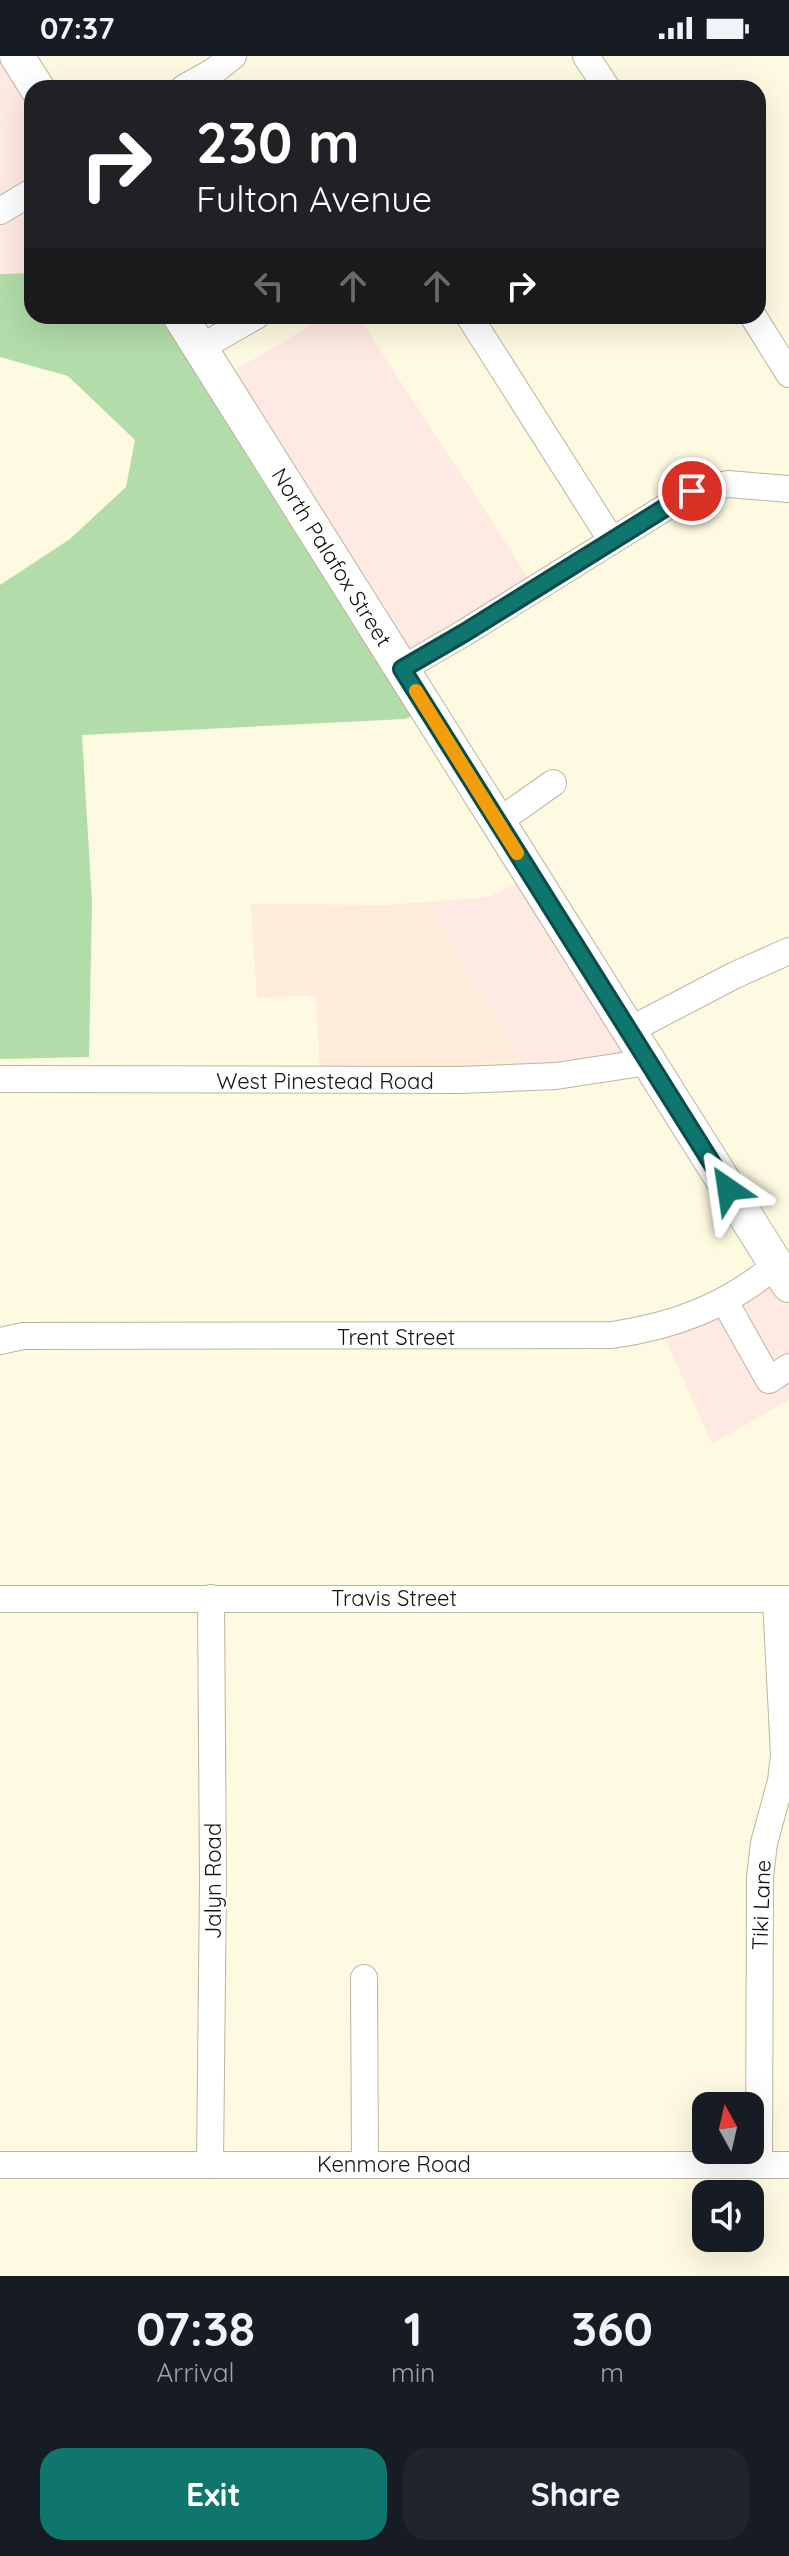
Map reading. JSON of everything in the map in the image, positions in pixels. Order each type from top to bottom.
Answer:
[{"type":"main road","name":"North Palafox Street","points":[[185,324],[783,1275]]},
{"type":"street","points":[[198,80],[233,56]]},
{"type":"street","points":[[586,56],[602,80]]},
{"type":"street","points":[[0,211],[24,197]]},
{"type":"street","points":[[200,348],[242,324]]},
{"type":"street","points":[[474,324],[612,541]]},
{"type":"street","points":[[758,324],[789,374]]},
{"type":"street","points":[[402,669],[692,491],[728,484],[789,489]]},
{"type":"street","points":[[498,822],[553,783]]},
{"type":"street","points":[[628,1031],[735,975],[789,951]]},
{"type":"street","name":"West Pinestead Road","points":[[0,1079],[212,1082],[460,1080],[556,1076],[648,1062]]},
{"type":"street","name":"Trent Street","points":[[0,1341],[23,1336],[612,1335],[672,1324],[783,1275]]},
{"type":"street","points":[[725,1302],[769,1380],[789,1367]]},
{"type":"street","name":"Jalyn Road","points":[[210,2165],[213,1882],[211,1598]]},
{"type":"street","name":"Travis Street","points":[[0,1599],[782,1599]]},
{"type":"street","name":"Tiki Lane","points":[[759,2165],[760,1877],[764,1843],[781,1781],[784,1755],[782,1599]]},
{"type":"street","points":[[364,1978],[365,2164]]},
{"type":"street","name":"Kenmore Road","points":[[0,2165],[789,2165]]},
{"type":"shaded area","points":[[0,56],[6,56],[24,84],[24,273],[0,274]]},
{"type":"shaded area","points":[[313,324],[363,324],[530,580],[405,655],[228,374]]},
{"type":"shaded area","points":[[524,880],[632,1054],[525,1067],[425,902],[489,897]]},
{"type":"shaded area","points":[[425,902],[525,1067],[320,1071],[316,996],[257,997],[251,904],[386,905]]},
{"type":"shaded area","points":[[774,1280],[789,1303],[789,1400],[712,1444],[664,1336]]},
{"type":"green space","points":[[24,273],[24,324],[174,324],[419,713],[405,719],[82,735],[92,902],[89,1057],[0,1059],[0,585],[70,539],[126,487],[135,440],[68,376],[0,357],[0,274]]},
{"type":"slow traffic","points":[[416,691],[517,853]]},
{"type":"route","points":[[692,491],[402,669],[728,1189]]}]
